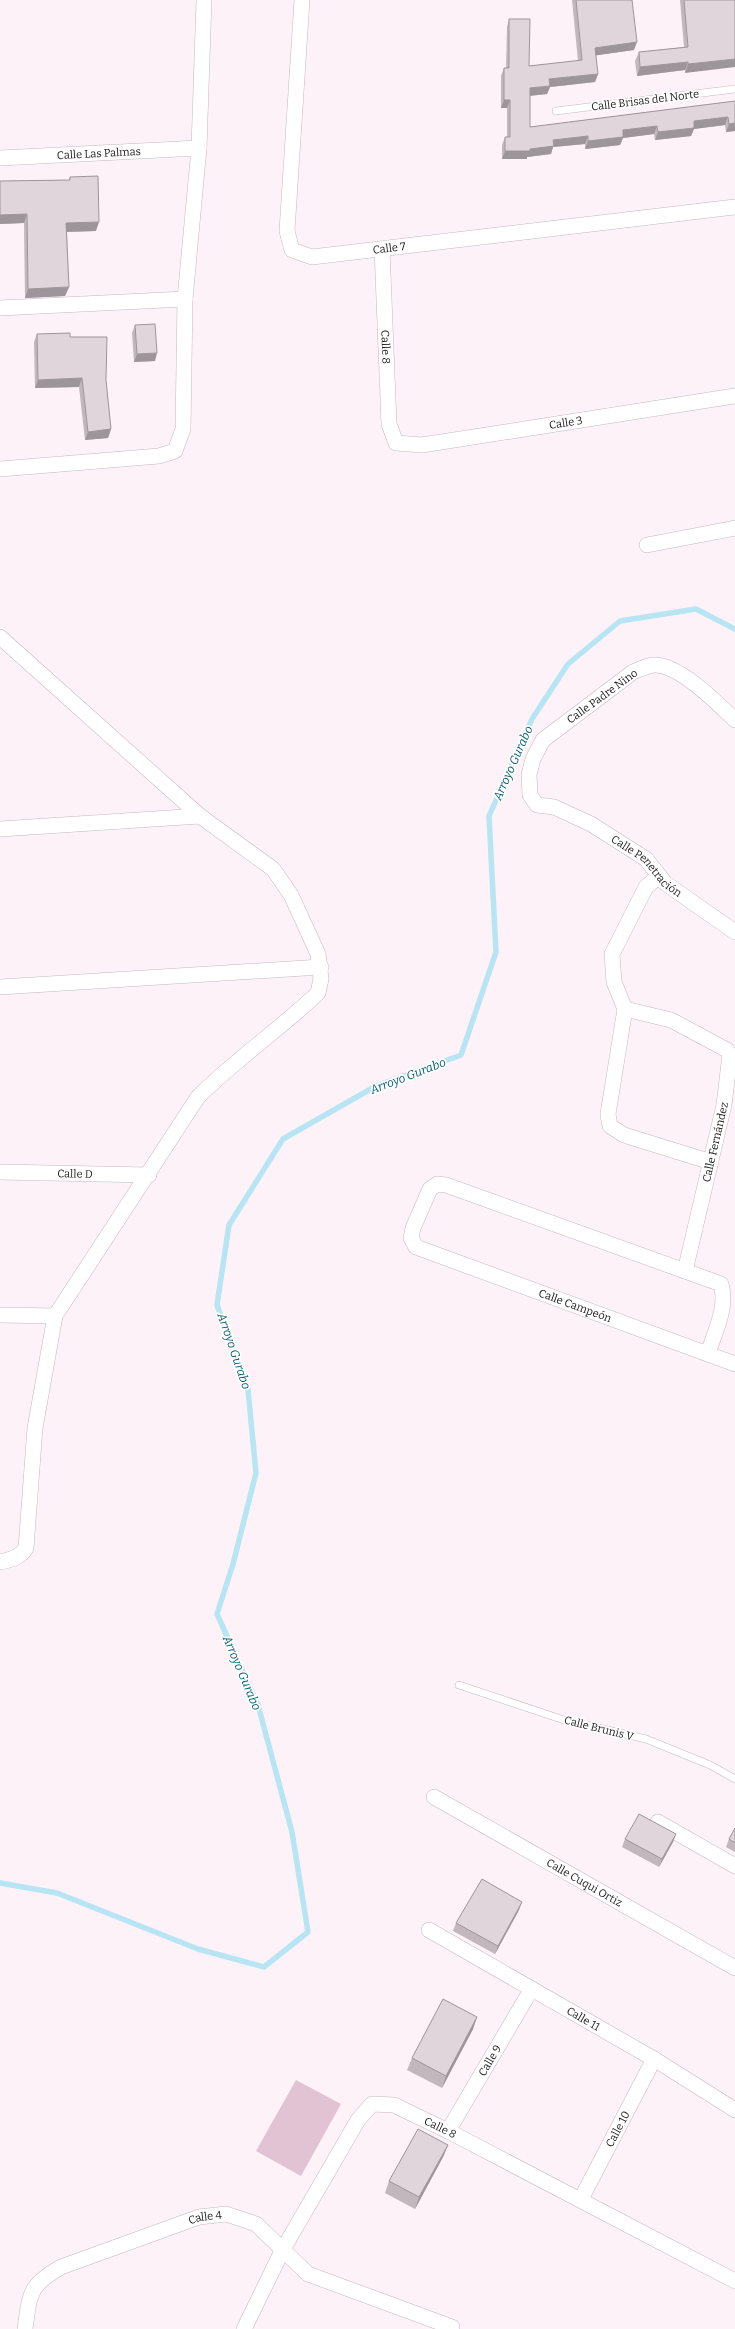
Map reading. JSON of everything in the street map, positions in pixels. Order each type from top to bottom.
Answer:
[{"type":"street","points":[[0,469],[159,456],[175,452],[182,429],[185,299],[198,148],[204,0]]},
{"type":"street","name":"Calle 7","points":[[303,0],[287,231],[292,250],[312,257],[735,207]]},
{"type":"street","name":"Calle Las Palmas","points":[[0,158],[198,148]]},
{"type":"street","name":"Calle 8","points":[[382,249],[389,424],[396,443]]},
{"type":"street","points":[[0,308],[185,299]]},
{"type":"street","name":"Calle 3","points":[[396,443],[422,445],[735,396]]},
{"type":"street","points":[[647,545],[735,528]]},
{"type":"street","points":[[0,1562],[14,1558],[23,1553],[26,1548],[35,1428],[56,1316],[149,1175],[198,1097],[225,1070],[277,1029],[318,993],[321,967],[318,954],[304,921],[291,895],[273,869],[200,816],[3,643]]},
{"type":"street","name":"Calle Padre Nino","points":[[554,807],[537,805],[530,795],[529,775],[537,749],[543,740],[633,672],[654,665],[680,673],[735,720]]},
{"type":"street","name":"Calle Penetración","points":[[554,807],[591,824],[646,859],[665,882],[735,932]]},
{"type":"street","points":[[0,829],[200,816]]},
{"type":"street","points":[[659,876],[646,887],[612,954],[614,982],[625,1008],[608,1114],[610,1126],[624,1134],[711,1162]]},
{"type":"street","points":[[0,987],[321,967]]},
{"type":"street","name":"Calle Fernández","points":[[625,1008],[671,1020],[727,1050],[731,1060],[724,1105],[685,1271]]},
{"type":"street","name":"Calle D","points":[[0,1172],[149,1175]]},
{"type":"street","name":"Calle Campeón","points":[[685,1271],[446,1185],[437,1184],[430,1189],[413,1228],[411,1238],[416,1247],[735,1364]]},
{"type":"street","points":[[685,1271],[721,1284],[724,1293],[708,1353]]},
{"type":"street","points":[[0,1315],[56,1316]]},
{"type":"street","name":"Calle Cuqui Ortiz","points":[[434,1797],[735,1968]]},
{"type":"street","points":[[658,1822],[735,1866]]},
{"type":"street","name":"Calle 11","points":[[429,1930],[531,1990],[654,2059],[735,2110]]},
{"type":"street","name":"Calle 9","points":[[448,2131],[531,1990]]},
{"type":"street","name":"Calle 10","points":[[580,2199],[654,2059]]},
{"type":"street","name":"Calle 8","points":[[244,2329],[282,2251],[358,2120],[372,2104],[394,2105],[448,2131],[735,2281]]},
{"type":"street","name":"Calle 4","points":[[25,2329],[30,2296],[42,2278],[61,2267],[199,2217],[226,2214],[256,2224],[282,2251],[308,2274],[452,2327]]},
{"type":"lane","name":"Calle Brisas del Norte","points":[[556,111],[735,89]]},
{"type":"lane","name":"Calle Brunis V","points":[[459,1685],[564,1720],[646,1739],[710,1765],[735,1779]]},
{"type":"shaded area","points":[[296,2080],[341,2104],[301,2176],[256,2151]]},
{"type":"building","points":[[576,0],[632,0],[637,42],[595,48],[598,74],[549,79],[550,86],[530,88],[530,127],[735,101],[735,123],[729,124],[728,117],[694,121],[694,128],[658,132],[657,126],[623,130],[623,137],[588,141],[588,136],[553,140],[554,146],[530,149],[530,151],[505,151],[505,137],[510,137],[510,100],[504,100],[504,68],[509,68],[509,19],[530,19],[529,66],[582,60]]},
{"type":"building","points":[[684,0],[735,0],[735,59],[640,67],[639,52],[688,47]]},
{"type":"building","points":[[98,176],[99,222],[66,223],[69,287],[28,289],[27,214],[0,215],[0,181],[70,180],[70,177]]},
{"type":"building","points":[[155,324],[157,353],[137,354],[135,325]]},
{"type":"building","points":[[70,333],[70,337],[107,337],[106,380],[111,429],[88,432],[82,378],[38,380],[37,334]]},
{"type":"building","points":[[639,1814],[676,1834],[662,1859],[625,1839]]},
{"type":"building","points":[[735,1828],[735,1843],[729,1839]]},
{"type":"building","points":[[482,1879],[522,1902],[498,1946],[456,1923]]},
{"type":"building","points":[[443,1999],[477,2017],[446,2076],[412,2058]]},
{"type":"building","points":[[418,2129],[448,2145],[419,2197],[389,2181]]},
{"type":"waterway","name":"Arroyo Gurabo","points":[[0,1883],[57,1893],[198,1949],[264,1967],[308,1932],[292,1832],[258,1705],[217,1614],[233,1564],[256,1473],[248,1390],[217,1305],[229,1225],[283,1139],[376,1086],[461,1055],[496,952],[489,816],[532,719],[568,664],[620,621],[696,609],[735,629]]}]
